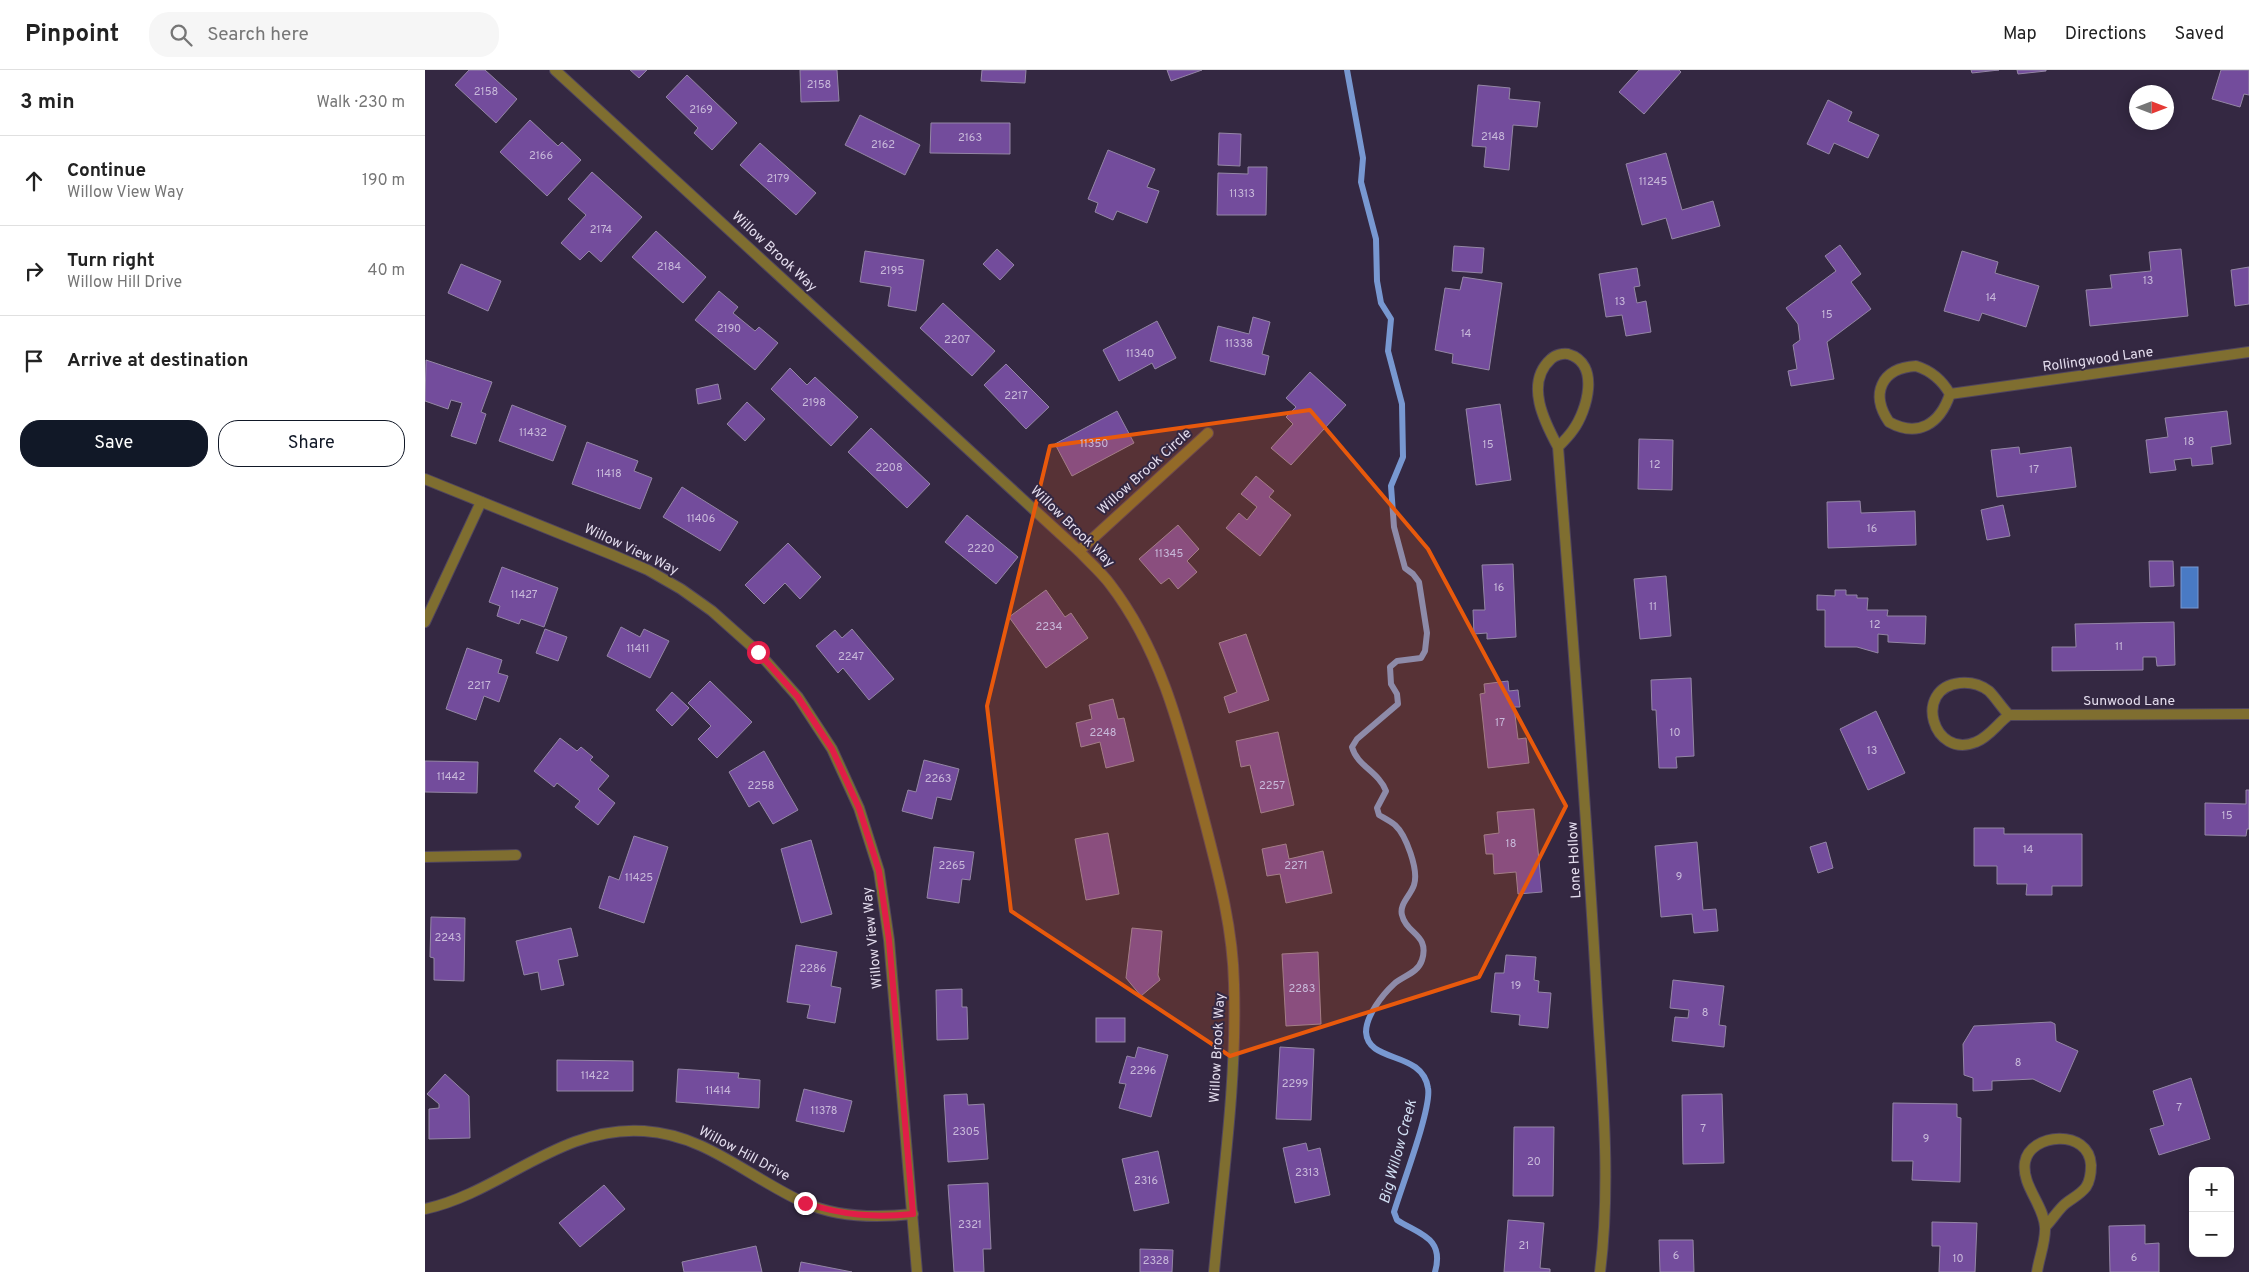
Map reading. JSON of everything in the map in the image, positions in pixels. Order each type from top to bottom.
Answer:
[{"type":"street","name":"Willow Brook Way","points":[[555,70],[1079,551],[1110,583],[1135,621],[1157,666],[1176,715],[1215,864],[1228,922],[1234,981],[1234,1042],[1215,1272]]},
{"type":"street","name":"Rollingwood Lane","points":[[1950,394],[2249,352]]},
{"type":"street","name":"Lone Hollow","points":[[1558,447],[1573,430],[1584,408],[1589,389],[1586,370],[1578,358],[1567,353],[1554,356],[1546,364],[1539,387],[1539,405],[1544,422],[1558,447],[1588,830],[1604,1137],[1605,1236],[1600,1272]]},
{"type":"street","points":[[1905,367],[1927,369],[1944,384],[1950,394],[1945,408],[1939,417],[1930,424],[1908,429],[1889,422],[1879,402],[1879,391],[1883,382],[1888,376],[1905,367]]},
{"type":"street","name":"Willow Brook Circle","points":[[1079,551],[1208,433]]},
{"type":"street","name":"Willow View Way","points":[[425,480],[613,555],[648,570],[681,589],[712,611],[758,652],[798,697],[832,749],[859,808],[879,871],[889,940],[917,1272]]},
{"type":"street","points":[[425,622],[481,502]]},
{"type":"street","points":[[1966,682],[1988,691],[2009,715],[1995,725],[1986,736],[1977,742],[1967,745],[1947,741],[1939,734],[1932,715],[1933,704],[1939,693],[1956,683],[1966,682]]},
{"type":"street","name":"Sunwood Lane","points":[[2009,715],[2249,714]]},
{"type":"street","points":[[425,857],[516,855]]},
{"type":"street","name":"Willow Hill Drive","points":[[425,1209],[472,1194],[539,1156],[571,1141],[607,1133],[643,1131],[677,1136],[708,1147],[805,1203],[833,1212],[860,1216],[913,1214]]},
{"type":"street","points":[[2037,1272],[2045,1227],[2064,1205],[2087,1186],[2091,1173],[2090,1159],[2085,1148],[2074,1140],[2049,1141],[2037,1146],[2030,1152],[2025,1162],[2030,1189],[2045,1227]]},
{"type":"highlighted area","points":[[1310,410],[1428,549],[1566,806],[1479,977],[1230,1056],[1011,911],[987,706],[1050,446]]},
{"type":"water","points":[[2181,567],[2198,567],[2198,608],[2181,608]]},
{"type":"building","points":[[469,70],[485,70],[517,99],[496,123],[455,85]]},
{"type":"building","points":[[630,70],[647,70],[639,78]]},
{"type":"building","points":[[800,70],[837,70],[839,101],[801,102]]},
{"type":"building","points":[[982,70],[1026,70],[1025,83],[981,81]]},
{"type":"building","points":[[1167,70],[1202,70],[1171,81]]},
{"type":"building","points":[[1639,70],[1679,70],[1681,72],[1644,114],[1619,92]]},
{"type":"building","points":[[1971,70],[1999,70],[1972,73]]},
{"type":"building","points":[[2017,70],[2046,70],[2046,71],[2018,74]]},
{"type":"building","points":[[2221,70],[2249,70],[2249,95],[2244,94],[2240,107],[2212,99]]},
{"type":"building","points":[[687,75],[737,123],[712,150],[694,133],[698,128],[666,97]]},
{"type":"building","points":[[1478,85],[1510,88],[1509,99],[1540,102],[1537,127],[1513,125],[1509,170],[1484,167],[1486,147],[1472,146]]},
{"type":"building","points":[[1828,100],[1852,112],[1848,121],[1879,135],[1868,158],[1834,143],[1829,154],[1807,144]]},
{"type":"building","points":[[860,115],[920,145],[905,175],[845,145]]},
{"type":"building","points":[[530,120],[558,146],[562,142],[581,160],[547,196],[500,152]]},
{"type":"building","points":[[931,123],[1010,123],[1010,154],[930,153]]},
{"type":"building","points":[[1219,133],[1241,134],[1240,166],[1218,165]]},
{"type":"building","points":[[760,143],[816,193],[796,215],[740,165]]},
{"type":"building","points":[[1108,150],[1155,169],[1147,187],[1159,191],[1147,223],[1117,211],[1113,220],[1095,212],[1098,203],[1088,199]]},
{"type":"building","points":[[1666,153],[1682,210],[1713,201],[1720,226],[1672,239],[1666,218],[1642,225],[1626,164]]},
{"type":"building","points":[[1248,167],[1267,167],[1266,215],[1217,215],[1218,173],[1248,174]]},
{"type":"building","points":[[592,172],[642,217],[601,262],[589,251],[580,260],[561,243],[586,215],[568,199]]},
{"type":"building","points":[[656,231],[706,277],[683,303],[632,257]]},
{"type":"building","points":[[1840,245],[1861,274],[1851,282],[1871,309],[1827,342],[1834,379],[1791,386],[1788,371],[1797,369],[1793,345],[1800,340],[1798,324],[1786,308],[1836,271],[1825,256]]},
{"type":"building","points":[[1454,246],[1484,248],[1482,273],[1452,271]]},
{"type":"building","points":[[997,249],[1014,265],[1000,280],[983,264]]},
{"type":"building","points":[[2181,249],[2188,316],[2090,326],[2086,290],[2112,288],[2110,275],[2151,271],[2149,252]]},
{"type":"building","points":[[865,251],[924,260],[916,311],[888,306],[891,287],[860,282]]},
{"type":"building","points":[[1962,251],[1998,262],[1995,273],[2039,286],[2026,327],[1982,313],[1979,321],[1944,311]]},
{"type":"building","points":[[461,264],[501,281],[488,311],[448,293]]},
{"type":"building","points":[[2249,267],[2249,304],[2235,306],[2231,270]]},
{"type":"building","points":[[1637,268],[1640,286],[1634,287],[1637,303],[1646,301],[1651,332],[1626,336],[1622,315],[1606,317],[1599,274]]},
{"type":"building","points":[[1463,277],[1502,283],[1489,370],[1452,363],[1453,354],[1435,350],[1445,288],[1460,290]]},
{"type":"building","points":[[719,291],[738,307],[733,313],[755,331],[759,327],[778,343],[755,370],[695,320]]},
{"type":"building","points":[[943,303],[995,351],[972,376],[920,328]]},
{"type":"building","points":[[1253,317],[1270,322],[1262,354],[1269,356],[1265,375],[1210,361],[1218,326],[1249,334]]},
{"type":"building","points":[[1157,321],[1176,358],[1155,369],[1152,363],[1119,381],[1103,350]]},
{"type":"building","points":[[426,360],[492,382],[481,412],[486,414],[476,444],[451,436],[462,403],[451,400],[448,409],[425,401]]},
{"type":"building","points":[[1006,364],[1049,407],[1026,429],[984,385]]},
{"type":"building","points":[[790,368],[807,385],[815,377],[858,417],[831,446],[771,389]]},
{"type":"building","points":[[1310,372],[1346,405],[1291,465],[1271,448],[1293,424],[1286,417],[1296,407],[1286,398]]},
{"type":"building","points":[[718,384],[721,399],[698,404],[696,389]]},
{"type":"building","points":[[747,402],[765,419],[745,441],[727,424]]},
{"type":"building","points":[[1500,404],[1511,480],[1476,485],[1466,409]]},
{"type":"building","points":[[512,405],[566,426],[553,461],[499,441]]},
{"type":"building","points":[[1117,411],[1134,443],[1072,476],[1055,444]]},
{"type":"building","points":[[2227,411],[2231,444],[2211,447],[2213,464],[2192,466],[2191,458],[2174,460],[2176,470],[2150,473],[2146,440],[2168,437],[2165,418]]},
{"type":"building","points":[[871,428],[930,484],[907,508],[848,452]]},
{"type":"building","points":[[1639,439],[1673,440],[1672,490],[1638,489]]},
{"type":"building","points":[[587,442],[638,461],[634,471],[652,478],[640,509],[572,484]]},
{"type":"building","points":[[2019,447],[2020,454],[2071,447],[2076,487],[1997,497],[1991,450]]},
{"type":"building","points":[[1256,476],[1274,491],[1269,497],[1291,515],[1260,556],[1226,528],[1239,513],[1247,520],[1257,507],[1241,494]]},
{"type":"building","points":[[682,487],[738,522],[720,551],[663,517]]},
{"type":"building","points":[[1860,501],[1861,513],[1915,511],[1916,545],[1828,548],[1827,502]]},
{"type":"building","points":[[2003,505],[2010,536],[1987,540],[1981,510]]},
{"type":"building","points":[[967,515],[1018,557],[996,584],[945,542]]},
{"type":"building","points":[[1178,525],[1199,549],[1187,561],[1197,572],[1178,589],[1169,578],[1161,584],[1139,559]]},
{"type":"building","points":[[788,543],[821,577],[800,599],[785,583],[764,604],[745,585]]},
{"type":"building","points":[[2149,561],[2173,561],[2174,586],[2150,587]]},
{"type":"building","points":[[1513,564],[1516,637],[1487,639],[1487,633],[1474,634],[1473,610],[1485,610],[1482,565]]},
{"type":"building","points":[[502,567],[558,588],[544,627],[521,619],[519,624],[497,616],[500,606],[489,602]]},
{"type":"building","points":[[1666,576],[1671,636],[1640,639],[1634,579]]},
{"type":"building","points":[[1046,590],[1065,617],[1071,613],[1088,638],[1046,668],[1009,617]]},
{"type":"building","points":[[1835,590],[1846,590],[1846,595],[1857,595],[1857,598],[1868,598],[1867,610],[1888,610],[1887,616],[1926,616],[1925,644],[1888,642],[1888,635],[1878,634],[1878,653],[1857,647],[1825,647],[1825,610],[1817,610],[1817,595],[1835,596]]},
{"type":"building","points":[[2174,622],[2175,665],[2157,666],[2156,657],[2143,657],[2143,670],[2052,671],[2052,647],[2076,647],[2075,624]]},
{"type":"building","points":[[621,627],[640,637],[644,629],[669,641],[650,678],[607,656]]},
{"type":"building","points":[[545,629],[567,637],[558,661],[536,653]]},
{"type":"building","points":[[852,629],[894,679],[869,700],[843,668],[838,673],[816,646],[835,630],[842,638]]},
{"type":"building","points":[[1246,634],[1269,700],[1229,713],[1224,697],[1237,692],[1219,643]]},
{"type":"building","points":[[467,648],[502,660],[498,673],[508,676],[499,702],[484,696],[476,720],[446,709]]},
{"type":"building","points":[[1691,678],[1694,756],[1676,757],[1677,768],[1659,768],[1656,710],[1652,710],[1651,680]]},
{"type":"building","points":[[710,681],[752,722],[717,758],[698,739],[711,726],[688,703]]},
{"type":"building","points":[[1508,681],[1509,691],[1518,690],[1520,707],[1514,707],[1518,739],[1526,738],[1529,763],[1488,768],[1480,694],[1485,693],[1484,684]]},
{"type":"building","points":[[672,692],[689,708],[672,726],[656,710]]},
{"type":"building","points":[[1113,699],[1118,719],[1124,718],[1134,761],[1106,768],[1100,742],[1081,747],[1076,723],[1092,719],[1089,705]]},
{"type":"building","points":[[1876,711],[1905,773],[1868,790],[1840,729]]},
{"type":"building","points":[[1278,732],[1294,805],[1261,813],[1250,765],[1241,767],[1236,741]]},
{"type":"building","points":[[560,738],[577,751],[581,747],[593,757],[590,760],[609,776],[598,789],[615,803],[598,825],[575,807],[580,801],[557,783],[554,787],[534,771]]},
{"type":"building","points":[[764,751],[798,810],[773,824],[759,801],[749,807],[729,772]]},
{"type":"building","points":[[924,760],[959,769],[951,800],[937,797],[932,819],[902,811],[908,790],[916,792]]},
{"type":"building","points":[[425,761],[478,762],[477,793],[425,792]]},
{"type":"building","points":[[2246,790],[2249,790],[2249,829],[2247,829],[2246,836],[2205,835],[2205,803],[2246,804]]},
{"type":"building","points":[[1534,809],[1542,892],[1518,894],[1516,872],[1494,874],[1493,854],[1486,854],[1484,835],[1499,833],[1497,812]]},
{"type":"building","points":[[1974,828],[2004,828],[2004,834],[2082,834],[2082,886],[2052,886],[2052,895],[2026,895],[2027,884],[1997,884],[1997,866],[1974,866]]},
{"type":"building","points":[[1108,833],[1119,894],[1086,900],[1075,839]]},
{"type":"building","points":[[634,836],[668,847],[644,923],[599,908],[609,876],[619,880]]},
{"type":"building","points":[[811,840],[832,914],[801,923],[781,849]]},
{"type":"building","points":[[1697,842],[1703,910],[1716,909],[1718,931],[1694,933],[1692,914],[1661,917],[1655,846]]},
{"type":"building","points":[[1826,842],[1833,868],[1818,873],[1810,847]]},
{"type":"building","points":[[1286,844],[1289,859],[1323,851],[1332,893],[1286,903],[1280,874],[1267,876],[1262,849]]},
{"type":"building","points":[[934,847],[974,852],[970,880],[962,879],[959,903],[927,898]]},
{"type":"building","points":[[431,917],[465,918],[464,981],[434,980],[434,958],[430,957]]},
{"type":"building","points":[[571,928],[578,956],[558,960],[564,985],[541,990],[538,972],[524,975],[516,941]]},
{"type":"building","points":[[1132,928],[1162,931],[1158,975],[1160,980],[1141,996],[1126,978]]},
{"type":"building","points":[[796,945],[837,952],[831,986],[841,988],[835,1023],[807,1018],[810,1005],[787,1002]]},
{"type":"building","points":[[1318,952],[1321,1024],[1286,1026],[1282,954]]},
{"type":"building","points":[[1506,955],[1536,957],[1534,980],[1539,981],[1538,992],[1551,993],[1548,1028],[1519,1025],[1520,1015],[1491,1012],[1495,973],[1504,973]]},
{"type":"building","points":[[1673,980],[1724,986],[1719,1025],[1726,1026],[1724,1047],[1672,1041],[1675,1017],[1688,1018],[1689,1010],[1670,1008]]},
{"type":"building","points":[[962,989],[962,1007],[967,1007],[968,1039],[937,1040],[936,990]]},
{"type":"building","points":[[1096,1018],[1125,1018],[1125,1042],[1096,1042]]},
{"type":"building","points":[[2051,1022],[2055,1024],[2056,1041],[2078,1051],[2060,1092],[2033,1079],[1992,1081],[1992,1090],[1973,1091],[1973,1078],[1964,1075],[1963,1044],[1974,1026]]},
{"type":"building","points":[[1138,1047],[1168,1055],[1151,1117],[1119,1108],[1126,1084],[1119,1083],[1127,1056],[1135,1058]]},
{"type":"building","points":[[1280,1047],[1314,1049],[1311,1120],[1276,1119]]},
{"type":"building","points":[[557,1060],[633,1061],[633,1091],[557,1091]]},
{"type":"building","points":[[678,1069],[739,1073],[738,1078],[760,1080],[759,1108],[676,1102]]},
{"type":"building","points":[[445,1074],[469,1096],[470,1138],[429,1139],[429,1109],[439,1108],[439,1104],[427,1094]]},
{"type":"building","points":[[2191,1078],[2210,1139],[2159,1155],[2150,1129],[2164,1125],[2153,1091]]},
{"type":"building","points":[[804,1089],[852,1101],[844,1132],[796,1121]]},
{"type":"building","points":[[967,1094],[968,1105],[984,1104],[988,1159],[948,1162],[944,1095]]},
{"type":"building","points":[[1722,1094],[1724,1163],[1683,1164],[1682,1095]]},
{"type":"building","points":[[1893,1103],[1957,1104],[1957,1117],[1961,1118],[1960,1182],[1912,1180],[1913,1161],[1892,1161]]},
{"type":"building","points":[[1514,1127],[1554,1127],[1553,1196],[1513,1196]]},
{"type":"building","points":[[1306,1143],[1308,1151],[1320,1148],[1330,1195],[1295,1203],[1283,1148]]},
{"type":"building","points":[[1158,1151],[1169,1203],[1134,1211],[1122,1159]]},
{"type":"building","points":[[988,1183],[991,1249],[983,1249],[984,1272],[954,1272],[948,1185]]},
{"type":"building","points":[[604,1185],[625,1209],[580,1247],[559,1223]]},
{"type":"building","points":[[1508,1220],[1544,1223],[1540,1268],[1550,1269],[1550,1272],[1504,1272]]},
{"type":"building","points":[[1932,1222],[1977,1223],[1975,1272],[1939,1272],[1940,1246],[1932,1246]]},
{"type":"building","points":[[2145,1225],[2145,1244],[2159,1243],[2159,1272],[2110,1272],[2109,1226]]},
{"type":"building","points":[[1659,1240],[1693,1240],[1694,1272],[1660,1272]]},
{"type":"building","points":[[756,1246],[762,1272],[684,1272],[682,1262]]},
{"type":"building","points":[[1140,1249],[1173,1250],[1172,1272],[1140,1272]]},
{"type":"building","points":[[801,1262],[852,1272],[799,1272]]},
{"type":"waterway","name":"Big Willow Creek","points":[[1347,70],[1363,158],[1361,182],[1376,239],[1377,281],[1381,303],[1391,319],[1388,351],[1402,404],[1403,457],[1391,486],[1394,527],[1405,568],[1419,582],[1427,633],[1425,651],[1421,658],[1397,661],[1390,667],[1391,684],[1397,694],[1398,704],[1357,739],[1352,747],[1358,759],[1383,784],[1386,791],[1377,808],[1379,815],[1399,830],[1411,853],[1415,879],[1413,889],[1402,907],[1402,915],[1404,921],[1420,939],[1424,951],[1422,960],[1417,968],[1394,984],[1380,1000],[1369,1019],[1366,1032],[1369,1042],[1376,1049],[1416,1068],[1424,1076],[1428,1088],[1428,1098],[1421,1130],[1394,1212],[1397,1220],[1421,1233],[1433,1244],[1437,1260],[1435,1272]]},
{"type":"route","points":[[758,652],[798,697],[832,749],[859,808],[879,871],[889,940],[913,1214],[860,1216],[833,1212],[805,1203]]}]
